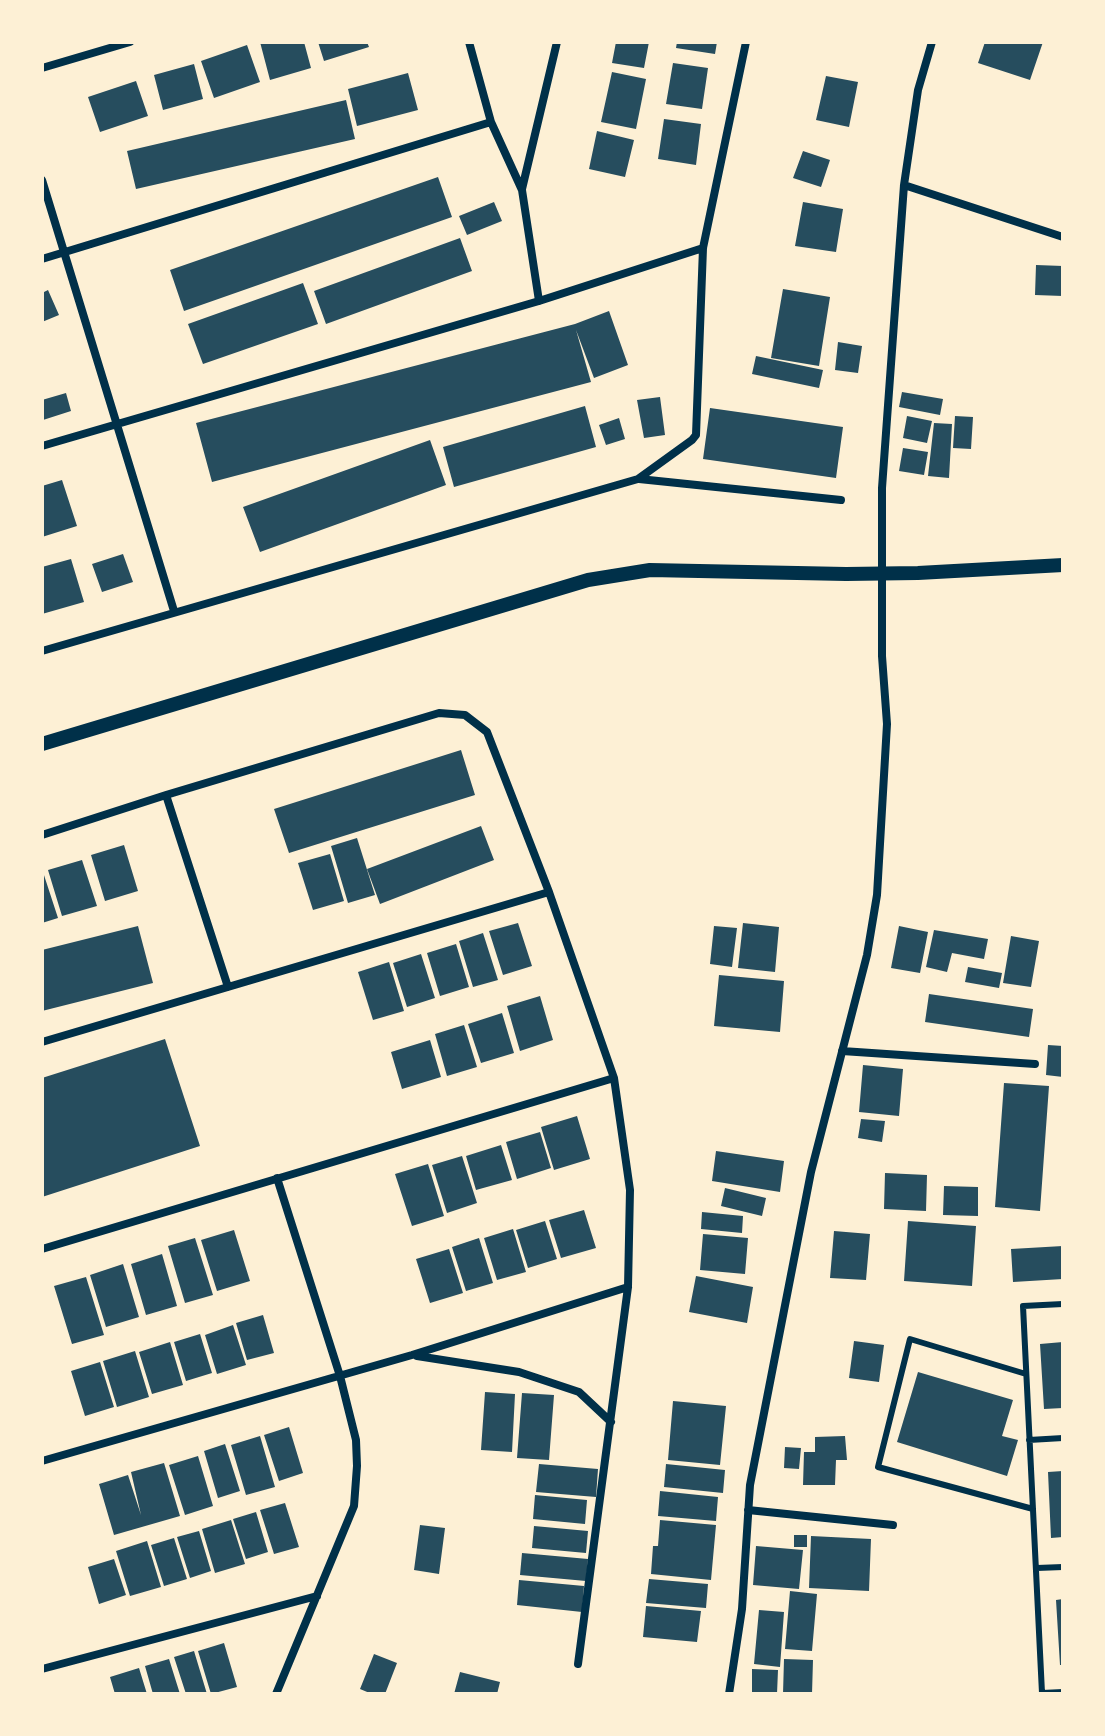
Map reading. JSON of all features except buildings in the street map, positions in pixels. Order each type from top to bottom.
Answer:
[{"type":"street","points":[[42,68],[130,42]]},
{"type":"street","points":[[469,42],[491,122],[522,190],[539,301]]},
{"type":"street","points":[[522,190],[557,42]]},
{"type":"street","points":[[42,651],[638,479],[696,435],[703,248],[746,42]]},
{"type":"street","points":[[729,1694],[742,1609],[750,1485],[811,1172],[867,955],[877,895],[887,724],[882,656],[882,488],[904,185],[918,90],[932,42]]},
{"type":"street","points":[[42,259],[491,122]]},
{"type":"street","points":[[42,180],[174,611]]},
{"type":"street","points":[[904,185],[1063,237]]},
{"type":"street","points":[[42,446],[539,301],[703,248]]},
{"type":"street","points":[[638,479],[841,500]]},
{"type":"street","points":[[42,744],[588,580],[650,570],[846,574],[1063,565]]},
{"type":"street","points":[[42,835],[439,713],[465,715],[487,732],[549,892],[614,1078],[630,1190],[628,1287],[578,1664]]},
{"type":"street","points":[[166,795],[228,987]]},
{"type":"street","points":[[42,1042],[549,892]]},
{"type":"street","points":[[842,1051],[1035,1064]]},
{"type":"street","points":[[42,1249],[614,1078]]},
{"type":"street","points":[[276,1694],[354,1506],[357,1466],[356,1440],[340,1376],[277,1178]]},
{"type":"street","points":[[42,1461],[412,1355],[628,1287]]},
{"type":"street","points":[[412,1355],[519,1372],[579,1392],[611,1422]]},
{"type":"street","points":[[748,1510],[893,1525]]},
{"type":"street","points":[[42,1669],[317,1596]]},
{"type":"lane","points":[[1063,1304],[1023,1306],[1042,1693],[1063,1692]]},
{"type":"lane","points":[[1026,1374],[910,1339],[878,1467],[1033,1509]]},
{"type":"lane","points":[[1029,1440],[1063,1438]]},
{"type":"lane","points":[[1037,1568],[1063,1567]]}]
